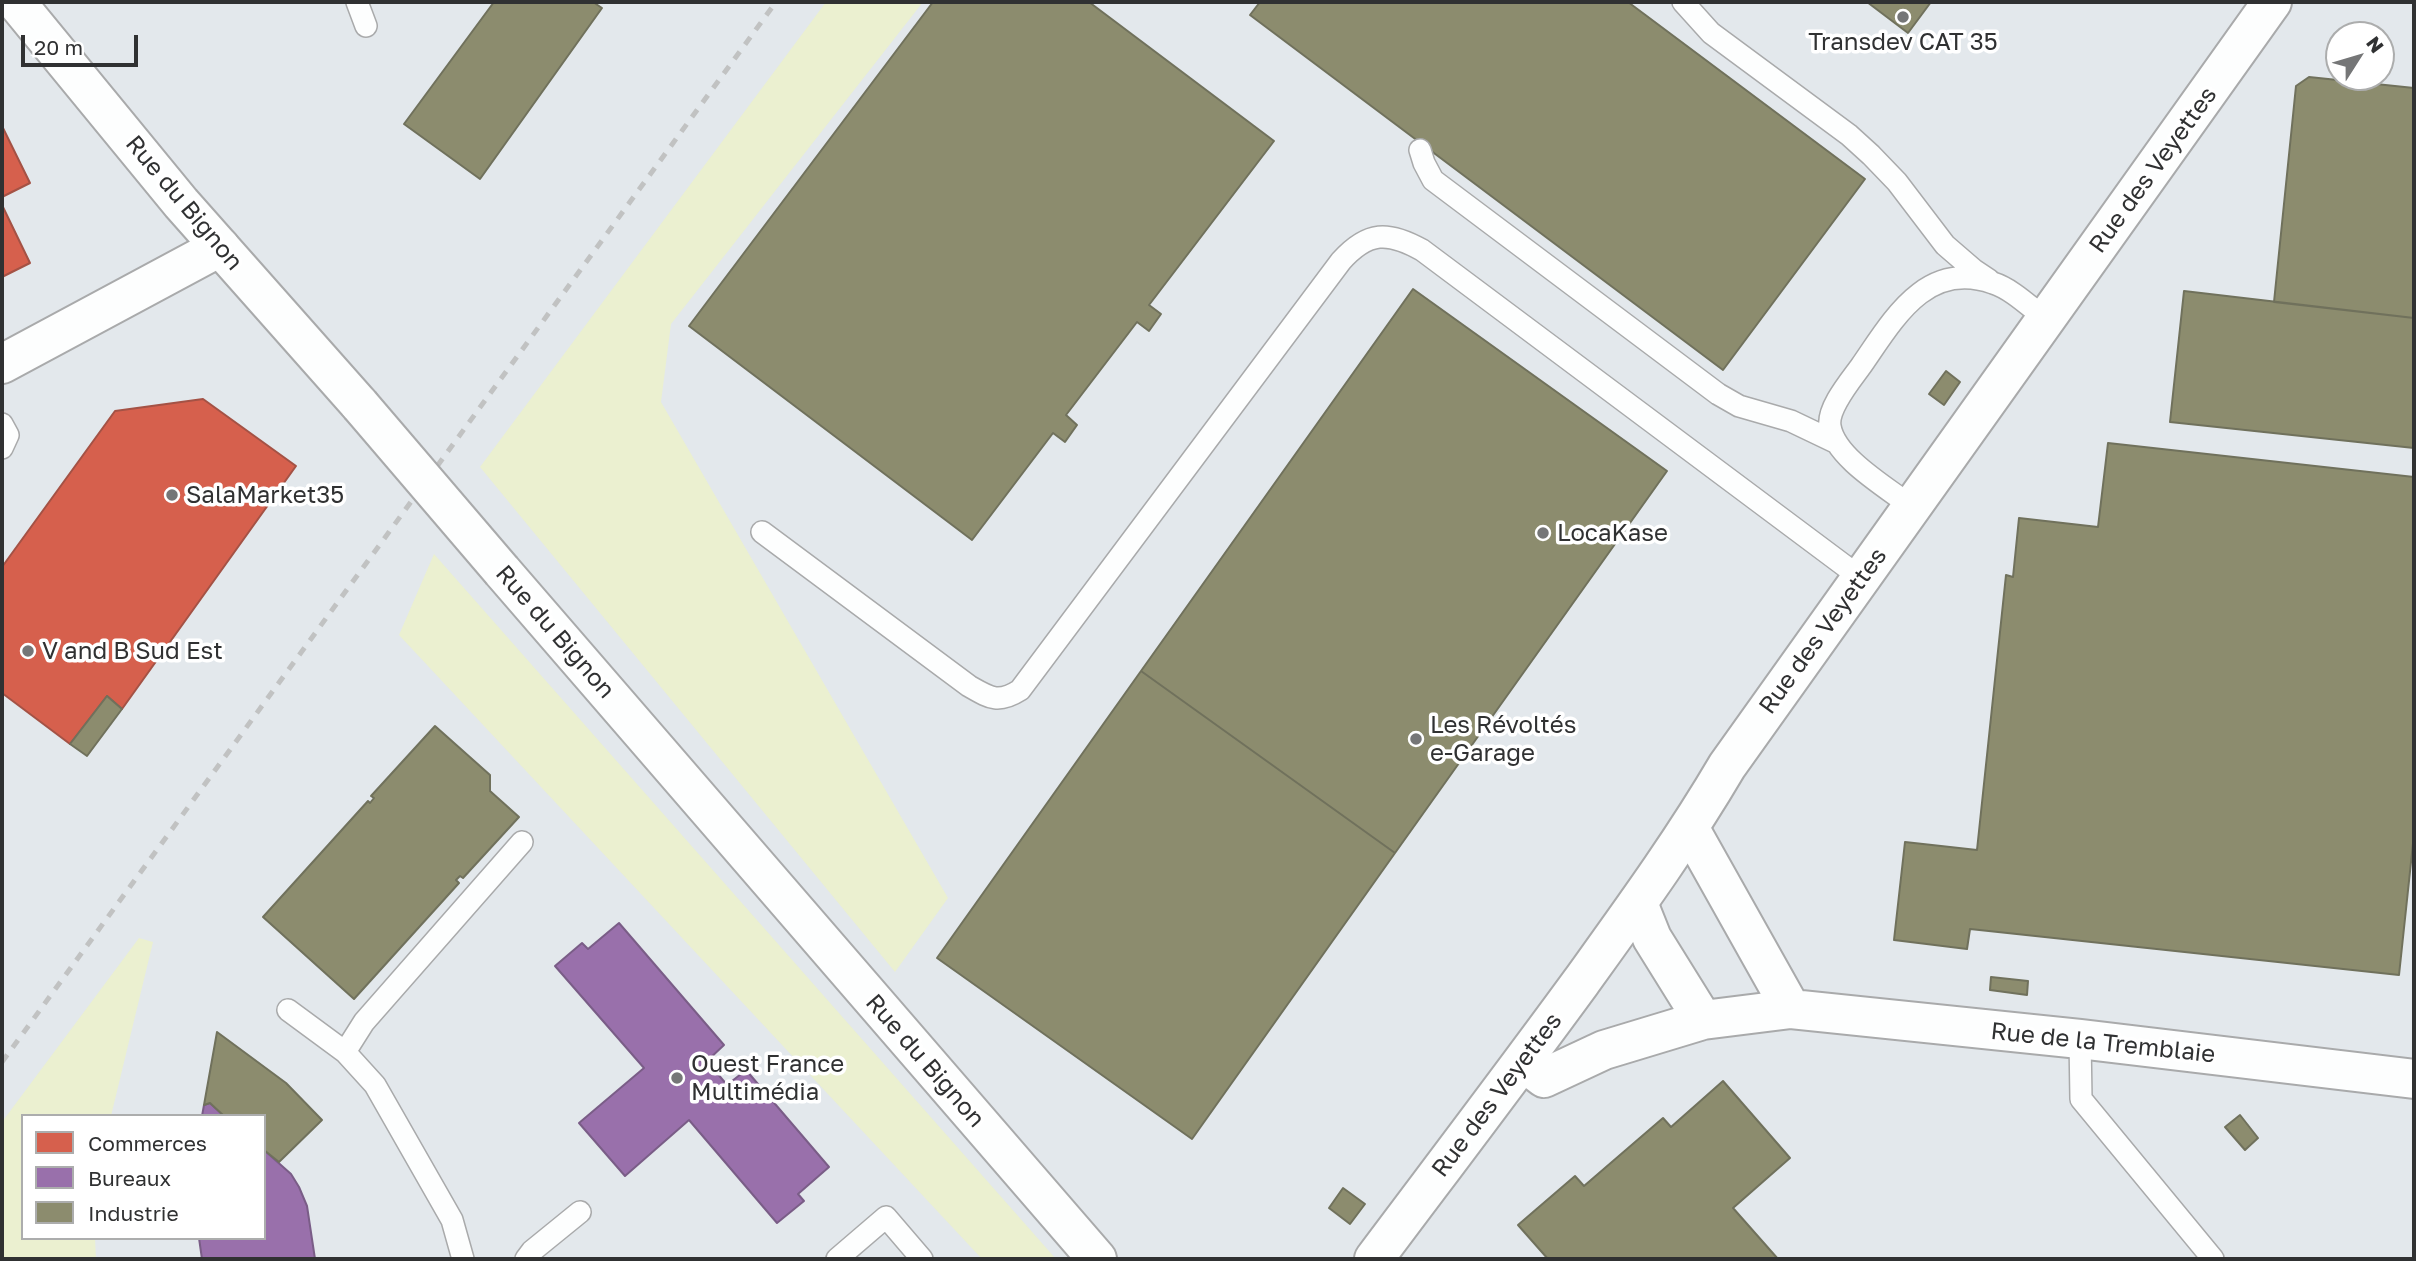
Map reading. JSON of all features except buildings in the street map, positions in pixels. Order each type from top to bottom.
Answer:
[{"type":"street","name":"Rue du Bignon","points":[[16,2],[181,203],[360,405],[1097,1259]]},
{"type":"street","name":"Rue des Veyettes","points":[[1374,1259],[1523,1062],[1638,903],[1690,829],[1727,766],[2268,3]]},
{"type":"street","points":[[2,364],[220,247]]},
{"type":"street","points":[[1690,829],[1791,1009]]},
{"type":"street","points":[[1638,903],[1652,938],[1703,1020]]},
{"type":"street","name":"Rue de la Tremblaie","points":[[1523,1062],[1544,1078],[1604,1050],[1703,1020],[1791,1009],[2414,1079]]},
{"type":"lane","points":[[357,2],[366,26]]},
{"type":"lane","points":[[1683,2],[1711,33],[1871,155],[1896,182],[1945,245],[1973,270],[2046,319]]},
{"type":"lane","points":[[1420,150],[1433,180],[1718,394],[1739,406],[1791,421],[1837,443]]},
{"type":"lane","points":[[762,532],[969,686],[991,698],[1008,697],[1020,690],[1341,261],[1364,240],[1393,237],[1422,250],[1861,578]]},
{"type":"lane","points":[[1912,507],[1852,462],[1837,443],[1829,425],[1836,402],[1904,306],[1919,291],[1958,278],[1994,283]]},
{"type":"lane","points":[[2,424],[8,435],[2,448]]},
{"type":"lane","points":[[345,1052],[364,1022],[522,842]]},
{"type":"lane","points":[[288,1010],[345,1052],[375,1085],[452,1220],[463,1259]]},
{"type":"lane","points":[[2080,1040],[2081,1099],[2208,1258]]},
{"type":"lane","points":[[526,1259],[580,1212]]},
{"type":"lane","points":[[837,1259],[886,1217],[922,1259]]},
{"type":"shaded area","points":[[2,2],[2414,2],[2414,1259],[2,1259]]},
{"type":"green space","points":[[826,2],[923,2],[671,324],[661,402],[948,898],[895,972],[480,467]]},
{"type":"green space","points":[[434,554],[1056,1259],[982,1259],[399,635]]},
{"type":"green space","points":[[139,938],[153,942],[111,1114],[21,1114],[21,1240],[95,1240],[96,1259],[2,1259],[2,1122]]},
{"type":"railway","points":[[2,1062],[776,2]]},
{"type":"place","name":"Transdev CAT 35","points":[[1903,17]]},
{"type":"place","name":"SalaMarket35","points":[[172,495]]},
{"type":"place","name":"LocaKase","points":[[1543,533]]},
{"type":"place","name":"V and B Sud Est","points":[[28,651]]},
{"type":"place","name":"Les Révoltés e-Garage","points":[[1416,739]]},
{"type":"place","name":"Ouest France Multimédia","points":[[677,1078]]}]
